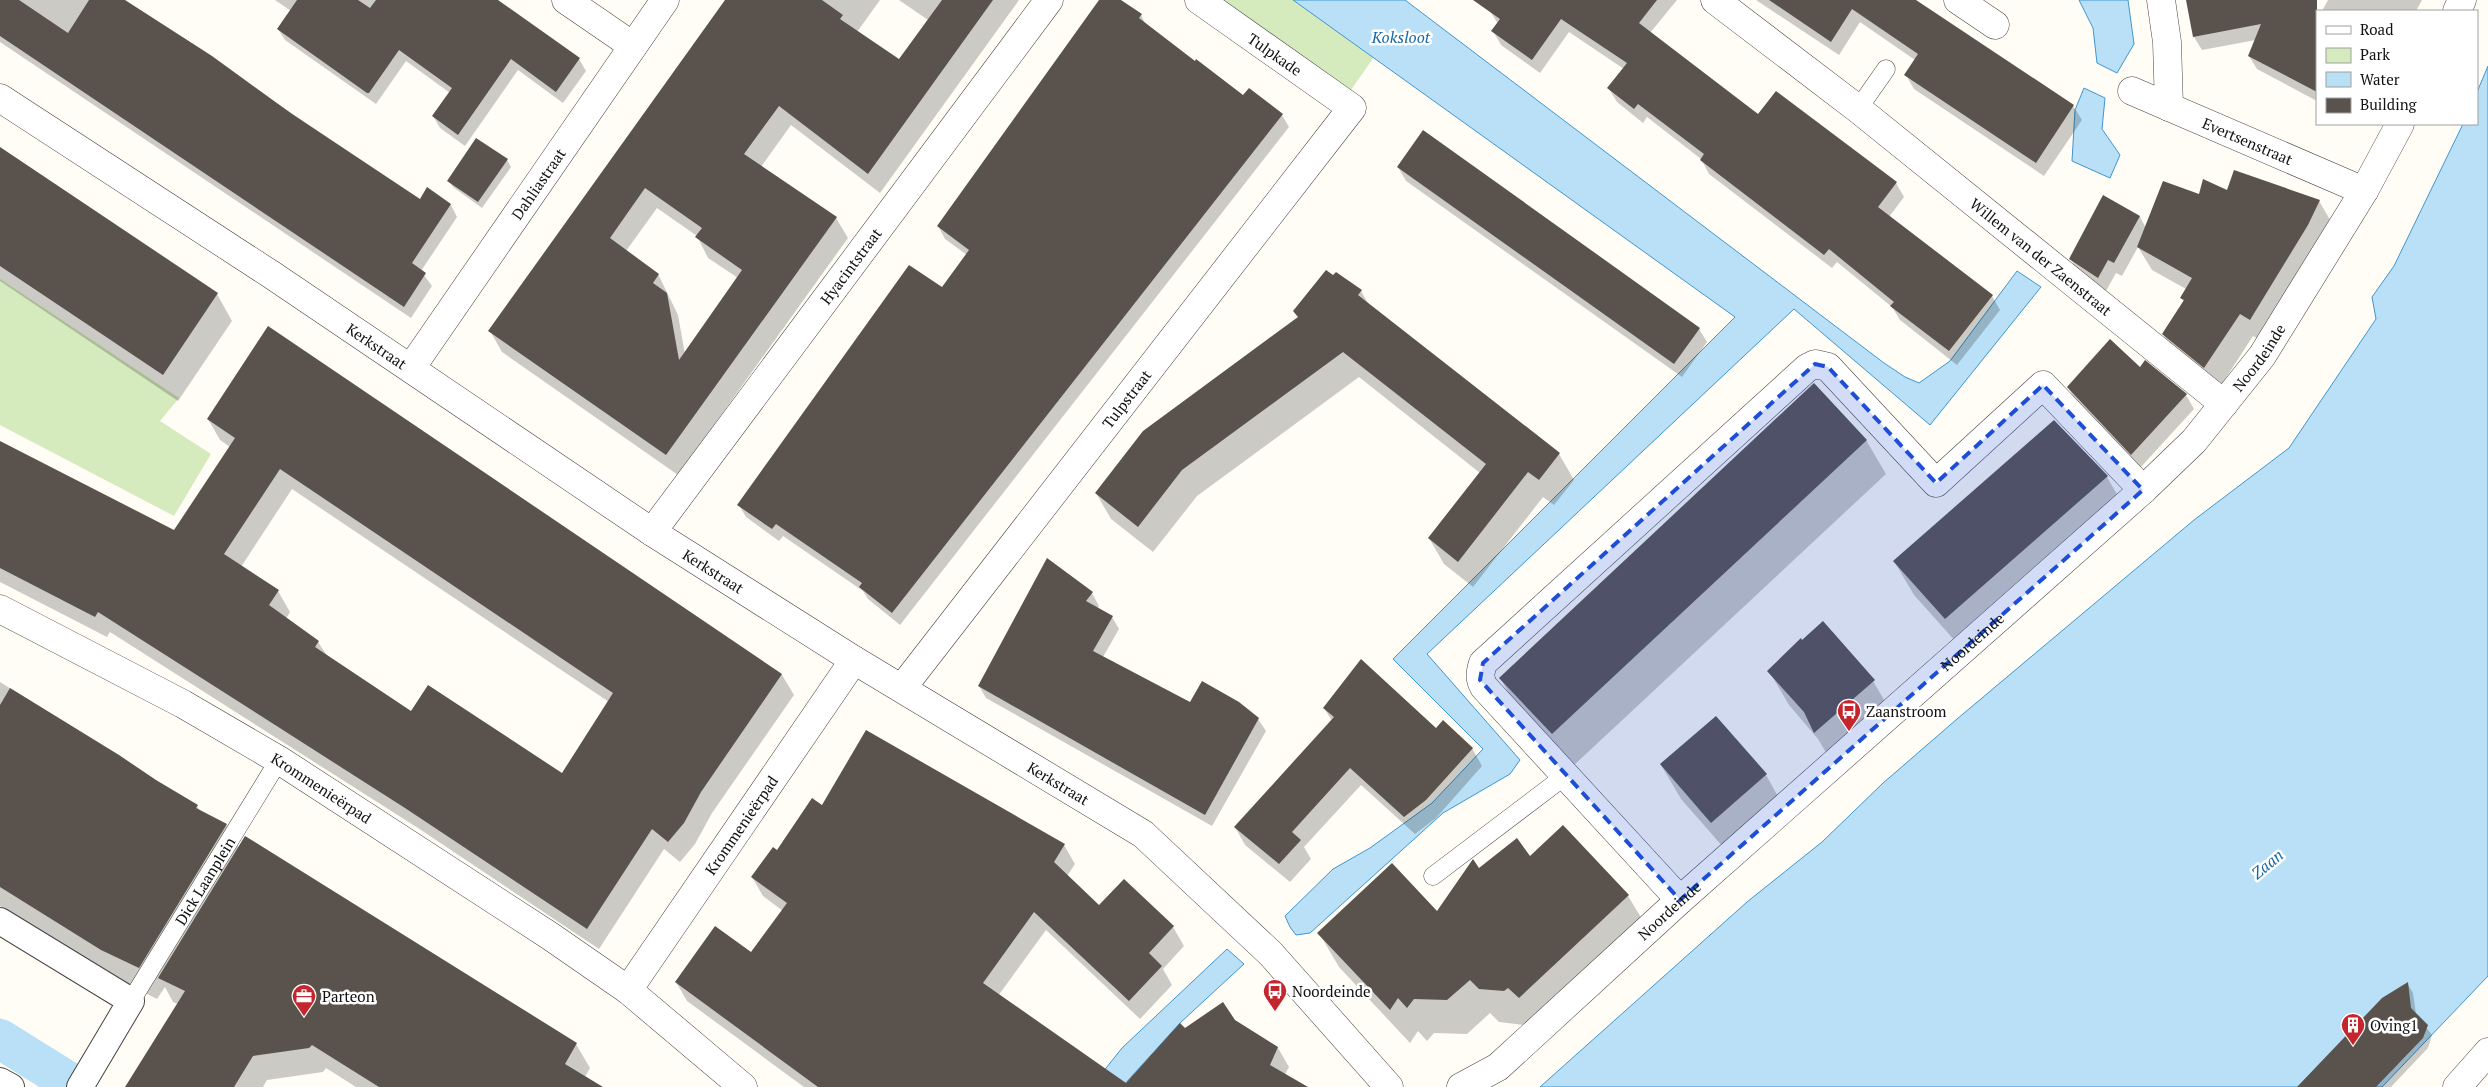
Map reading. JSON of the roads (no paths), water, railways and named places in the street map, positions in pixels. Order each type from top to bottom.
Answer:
[{"type":"street","points":[[566,0],[633,46]]},
{"type":"street","name":"Dahliastraat","points":[[411,368],[665,0]]},
{"type":"street","name":"Hyacintstraat","points":[[652,532],[1049,0]]},
{"type":"street","name":"Tulpkade","points":[[1199,0],[1352,108]]},
{"type":"street","name":"Willem van der Zaenstraat","points":[[1715,0],[1858,110],[2224,404]]},
{"type":"street","points":[[1958,0],[1995,25]]},
{"type":"street","points":[[2162,0],[2167,42],[2169,107]]},
{"type":"street","name":"Evertsenstraat","points":[[2132,91],[2364,191]]},
{"type":"street","name":"Kerkstraat","points":[[0,98],[411,368],[652,532],[854,660],[1143,834],[1271,954],[1388,1087]]},
{"type":"street","name":"Tulpstraat","points":[[902,688],[1352,108]]},
{"type":"street","name":"Noordeinde","points":[[1461,1087],[1498,1067],[1680,900],[2143,490],[2194,441],[2262,356],[2364,191],[2399,125]]},
{"type":"street","points":[[1680,900],[1484,687],[1480,680],[1483,663],[1807,368],[1815,364],[1828,367],[1936,483],[2043,385],[2143,490]]},
{"type":"street","name":"Krommenieërpad","points":[[0,609],[183,704],[279,760],[550,936],[628,990],[743,1087]]},
{"type":"street","name":"Krommenieërpad","points":[[628,990],[854,660]]},
{"type":"street","points":[[0,921],[132,1001]]},
{"type":"street","name":"Dick Laanplein","points":[[80,1087],[132,1001]]},
{"type":"street","points":[[2457,1087],[2488,1052]]},
{"type":"street","points":[[0,1081],[11,1087]]},
{"type":"lane","points":[[1858,110],[1886,69]]},
{"type":"lane","name":"Dick Laanplein","points":[[132,1001],[279,760]]},
{"type":"lane","points":[[1433,876],[1565,776]]},
{"type":"water","name":"Koksloot","points":[[1293,0],[1405,0],[1884,363],[1905,377],[1919,383],[1950,361],[2017,271],[2041,287],[1930,425],[1794,309],[1427,654],[1520,760],[1510,774],[1443,813],[1310,933],[1296,935],[1285,916],[1333,869],[1370,848],[1432,803],[1483,749],[1393,659],[1735,317]]},
{"type":"water","points":[[2079,0],[2128,0],[2134,44],[2117,73],[2097,63],[2093,28]]},
{"type":"water","name":"Zaan","points":[[2488,66],[2488,976],[2382,1087],[1540,1087],[1747,902],[1822,842],[1882,784],[1957,719],[2194,520],[2289,448],[2376,319],[2372,297],[2394,266],[2463,125],[2478,125],[2478,90]]},
{"type":"water","points":[[2084,88],[2105,98],[2102,129],[2120,155],[2110,178],[2072,161],[2075,110]]},
{"type":"water","points":[[1227,949],[1244,964],[1180,1023],[1122,1087],[1091,1087],[1122,1048]]},
{"type":"water","points":[[0,1019],[70,1065],[56,1087],[50,1087],[0,1055]]},
{"type":"waterway","points":[[0,1039],[77,1087]]},
{"type":"place","name":"Zaanstroom","points":[[1849,732]]},
{"type":"place","name":"Noordeinde","points":[[1275,1012]]},
{"type":"place","name":"Parteon","points":[[304,1017]]},
{"type":"place","name":"Oving1","points":[[2353,1046]]}]
